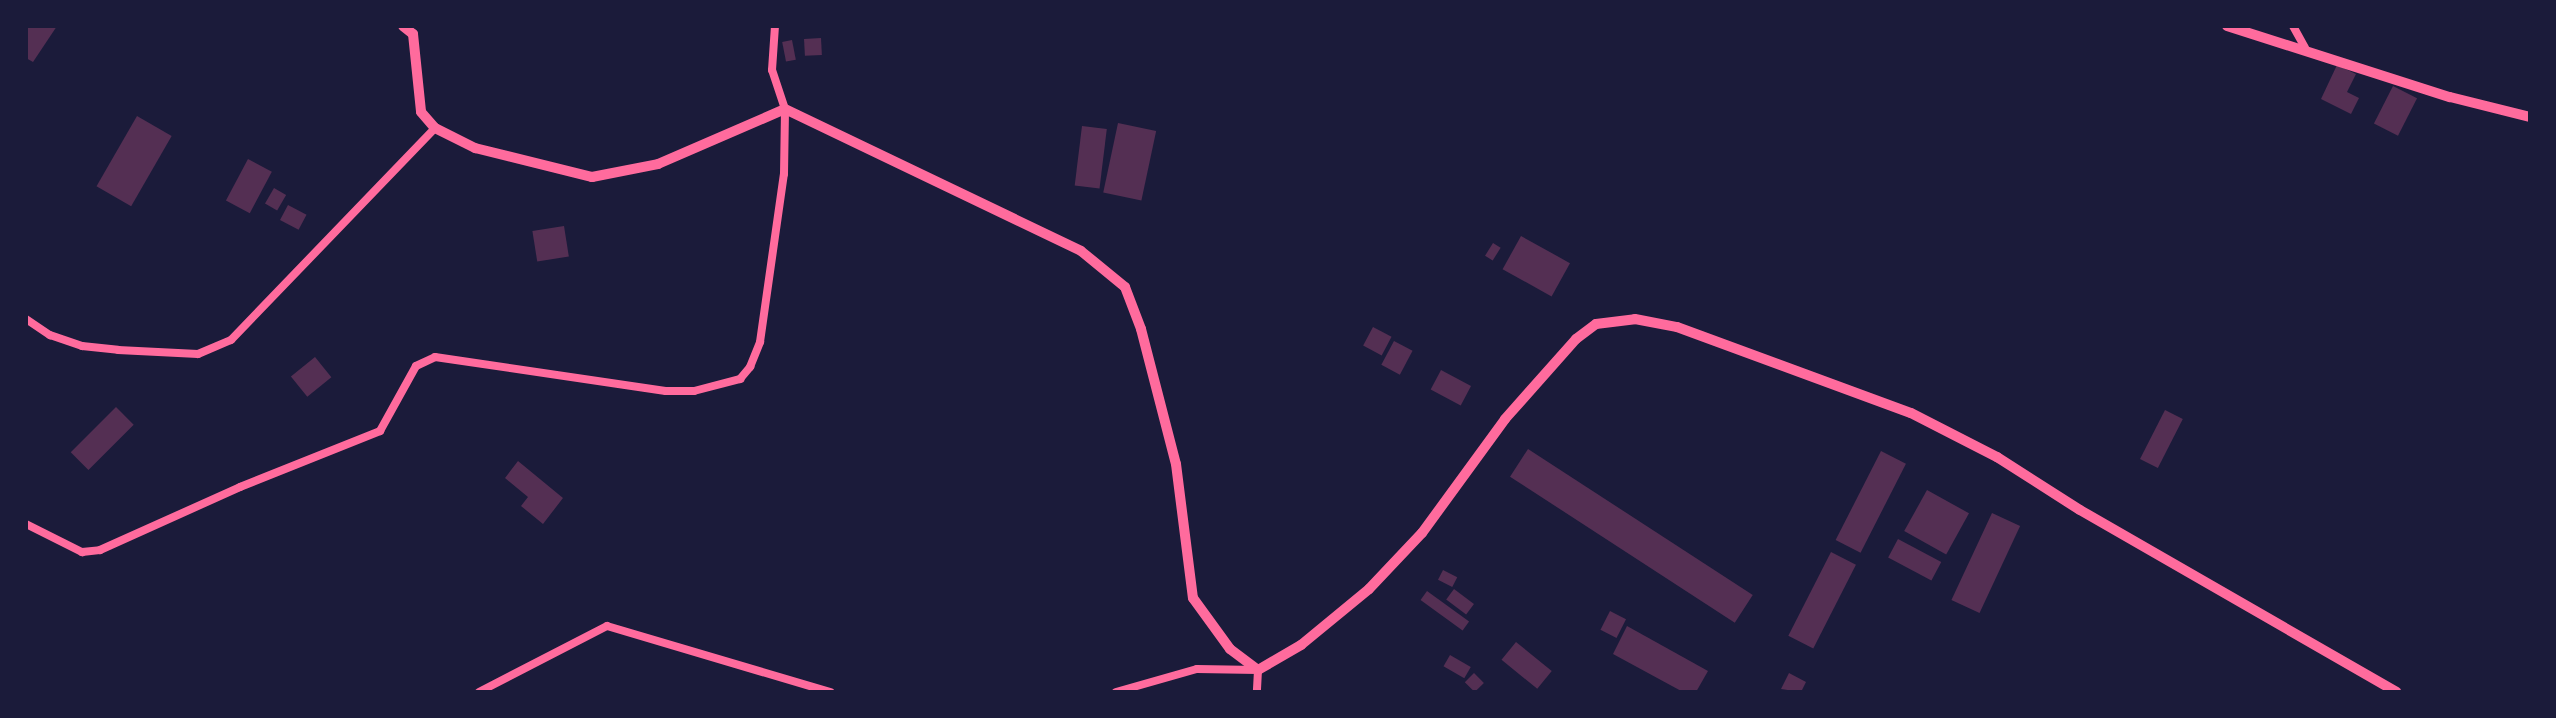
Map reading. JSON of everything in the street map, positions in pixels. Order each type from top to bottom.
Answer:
[{"type":"street","points":[[403,26],[413,34],[421,112],[435,128],[475,148],[592,177],[658,164],[785,109],[1081,251],[1125,287],[1141,329],[1176,464],[1193,598],[1230,649],[1258,670]]},
{"type":"street","points":[[26,524],[82,552],[100,550],[240,487],[380,431],[416,366],[435,357],[666,391],[694,391],[740,379],[750,367],[760,342],[784,174],[785,109],[772,70],[775,26]]},
{"type":"street","points":[[2227,26],[2305,48],[2450,97],[2530,117]]},
{"type":"street","points":[[2293,26],[2305,48]]},
{"type":"street","points":[[26,319],[50,335],[82,346],[106,349],[198,354],[231,340],[435,128]]},
{"type":"street","points":[[1116,692],[1197,669],[1258,670],[1301,645],[1369,589],[1422,533],[1505,419],[1576,339],[1596,324],[1635,319],[1677,327],[1911,413],[1997,457],[2080,510],[2396,692]]},
{"type":"street","points":[[479,692],[607,626],[830,692]]},
{"type":"street","points":[[1257,692],[1258,670]]},
{"type":"building","points":[[26,26],[57,26],[33,62],[26,58]]},
{"type":"building","points":[[821,38],[822,55],[805,56],[804,39]]},
{"type":"building","points":[[792,40],[796,60],[786,62],[782,42]]},
{"type":"building","points":[[2337,65],[2356,74],[2347,92],[2359,98],[2351,114],[2321,99]]},
{"type":"building","points":[[2393,86],[2417,98],[2398,136],[2374,123]]},
{"type":"building","points":[[137,116],[172,136],[131,206],[96,186]]},
{"type":"building","points":[[1118,123],[1156,131],[1141,201],[1103,192]]},
{"type":"building","points":[[1082,126],[1107,129],[1100,189],[1075,186]]},
{"type":"building","points":[[248,159],[272,172],[250,213],[226,200]]},
{"type":"building","points":[[274,188],[286,195],[277,211],[265,204]]},
{"type":"building","points":[[288,205],[307,215],[299,230],[280,220]]},
{"type":"building","points":[[564,226],[569,257],[537,262],[532,231]]},
{"type":"building","points":[[1521,236],[1570,263],[1552,296],[1503,269]]},
{"type":"building","points":[[1493,243],[1501,248],[1493,260],[1485,256]]},
{"type":"building","points":[[1373,327],[1392,337],[1382,355],[1363,346]]},
{"type":"building","points":[[1394,341],[1413,351],[1400,375],[1381,365]]},
{"type":"building","points":[[315,357],[331,377],[307,397],[291,377]]},
{"type":"building","points":[[1441,370],[1471,386],[1461,405],[1431,389]]},
{"type":"building","points":[[116,407],[134,425],[88,470],[71,452]]},
{"type":"building","points":[[2165,410],[2183,419],[2158,468],[2140,459]]},
{"type":"building","points":[[1528,449],[1753,595],[1735,623],[1510,477]]},
{"type":"building","points":[[1881,451],[1906,464],[1861,553],[1836,540]]},
{"type":"building","points":[[518,461],[563,498],[543,524],[521,506],[528,497],[505,478]]},
{"type":"building","points":[[1927,490],[1969,513],[1946,554],[1904,531]]},
{"type":"building","points":[[1992,513],[2020,526],[1980,613],[1951,600]]},
{"type":"building","points":[[1898,539],[1941,562],[1931,581],[1888,558]]},
{"type":"building","points":[[1831,552],[1856,565],[1813,648],[1788,636]]},
{"type":"building","points":[[1443,570],[1457,577],[1452,587],[1438,580]]},
{"type":"building","points":[[1454,589],[1474,604],[1466,614],[1446,599]]},
{"type":"building","points":[[1427,591],[1469,622],[1463,630],[1421,600]]},
{"type":"building","points":[[1610,611],[1626,619],[1617,638],[1600,630]]},
{"type":"building","points":[[1627,626],[1708,671],[1696,692],[1683,692],[1613,654]]},
{"type":"building","points":[[1516,642],[1552,671],[1537,689],[1502,660]]},
{"type":"building","points":[[1450,655],[1471,667],[1464,678],[1444,666]]},
{"type":"building","points":[[1474,673],[1484,683],[1475,692],[1465,682]]},
{"type":"building","points":[[1789,673],[1806,682],[1801,692],[1781,689]]}]
